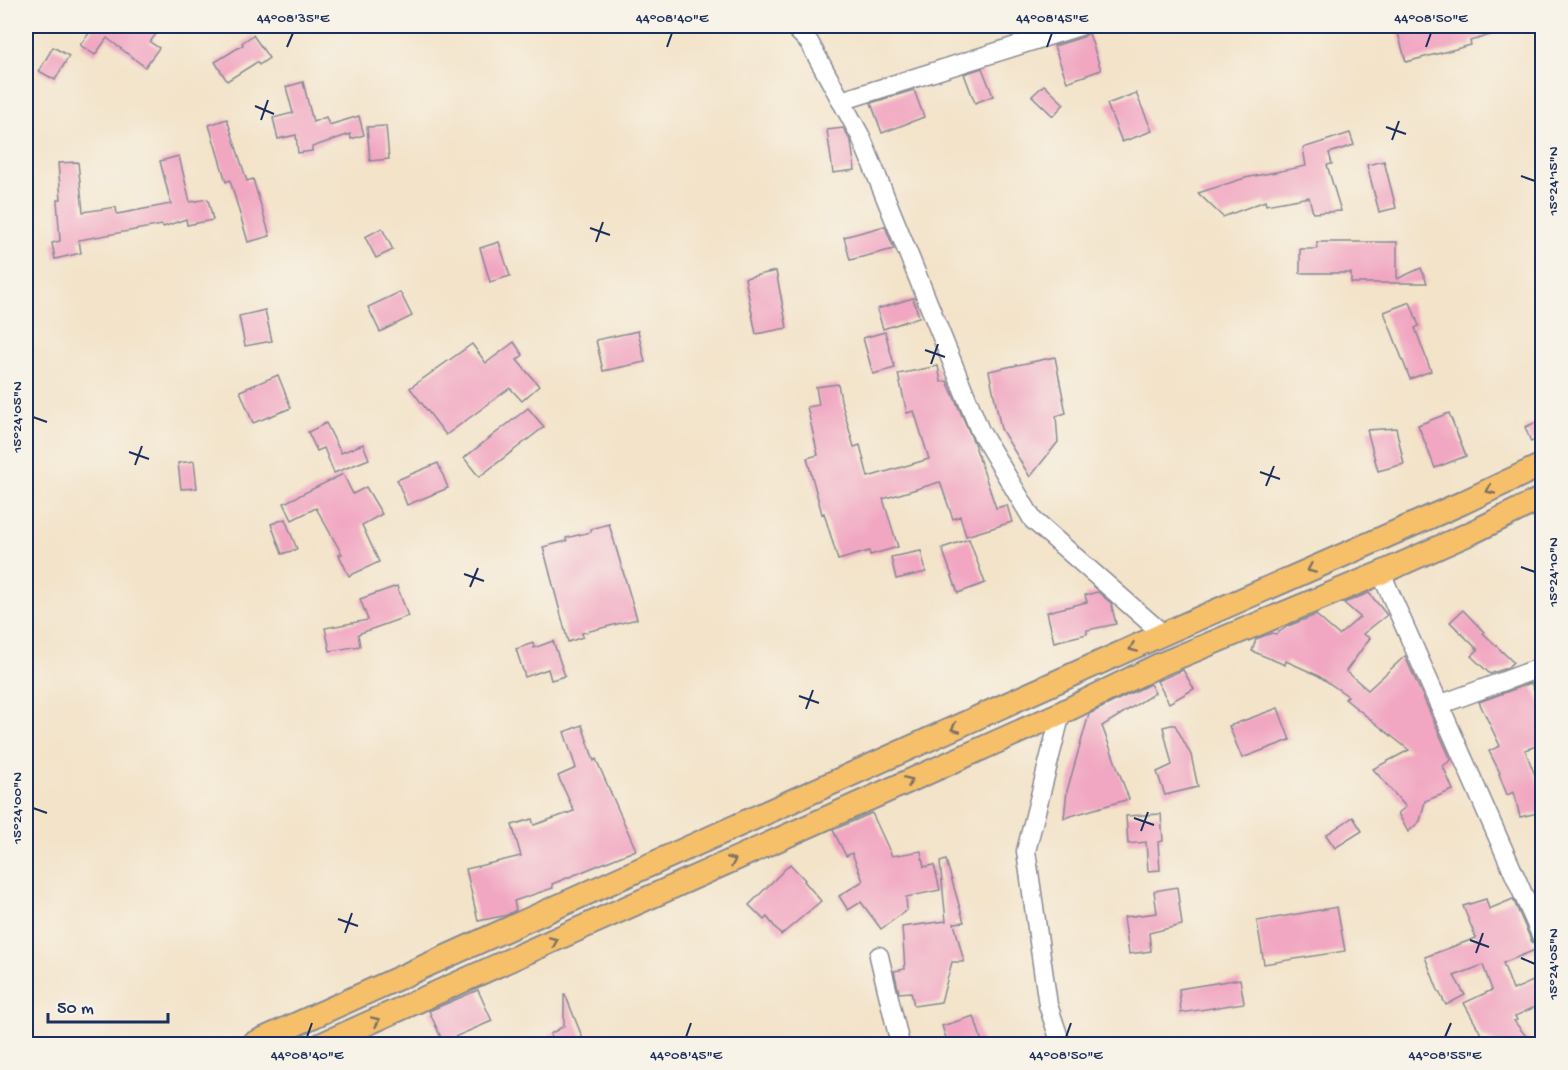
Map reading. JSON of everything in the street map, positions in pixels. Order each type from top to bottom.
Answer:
[{"type":"main road","points":[[252,1044],[1163,634],[1462,503],[1542,465]]},
{"type":"main road","points":[[322,1044],[1016,733],[1159,665],[1380,573],[1473,532],[1542,498]]},
{"type":"main road","points":[[1462,503],[1473,532]]},
{"type":"main road","points":[[1002,707],[1016,733]]},
{"type":"street","points":[[793,26],[809,42],[861,136],[980,431],[1033,520],[1163,634]]},
{"type":"street","points":[[842,101],[1080,26]]},
{"type":"street","points":[[1380,573],[1542,937]]},
{"type":"street","points":[[1439,705],[1542,667]]},
{"type":"street","points":[[1060,713],[1026,851],[1048,1005],[1061,1044]]},
{"type":"street","points":[[879,956],[900,1044]]},
{"type":"building","points":[[90,26],[162,26],[150,42],[159,48],[145,67],[107,38],[95,55],[80,45],[93,28]]},
{"type":"building","points":[[1396,26],[1511,26],[1511,29],[1470,41],[1471,45],[1406,62]]},
{"type":"building","points":[[1089,33],[1101,70],[1067,82],[1054,46]]},
{"type":"building","points":[[253,35],[269,58],[259,65],[257,62],[227,81],[215,62],[243,45],[242,43]]},
{"type":"building","points":[[53,47],[69,56],[55,80],[39,71]]},
{"type":"building","points":[[982,68],[993,96],[975,103],[964,74]]},
{"type":"building","points":[[303,82],[313,122],[326,117],[329,125],[359,116],[364,135],[351,139],[350,134],[312,147],[312,151],[298,153],[296,135],[278,139],[273,118],[293,113],[286,87]]},
{"type":"building","points":[[1044,85],[1064,104],[1053,116],[1032,96]]},
{"type":"building","points":[[914,90],[924,117],[882,133],[871,103]]},
{"type":"building","points":[[1136,93],[1152,131],[1122,142],[1107,104]]},
{"type":"building","points":[[227,119],[247,181],[253,179],[270,236],[248,242],[230,180],[226,182],[209,125]]},
{"type":"building","points":[[386,126],[389,159],[370,161],[367,127]]},
{"type":"building","points":[[843,128],[851,142],[855,170],[833,173],[827,130]]},
{"type":"building","points":[[1350,133],[1354,145],[1329,153],[1332,164],[1327,165],[1341,211],[1313,213],[1309,197],[1266,205],[1265,201],[1223,217],[1198,193],[1245,178],[1306,166],[1303,148]]},
{"type":"building","points":[[179,156],[190,202],[208,199],[213,220],[187,225],[186,219],[163,227],[162,225],[79,240],[81,253],[55,259],[52,243],[60,241],[57,200],[61,199],[58,163],[78,162],[83,212],[116,207],[117,214],[171,204],[160,161]]},
{"type":"building","points":[[1384,161],[1396,208],[1379,212],[1367,165]]},
{"type":"building","points":[[885,226],[894,249],[850,260],[844,237]]},
{"type":"building","points":[[382,228],[393,250],[376,258],[365,237]]},
{"type":"building","points":[[499,242],[510,276],[490,282],[480,248]]},
{"type":"building","points":[[1317,242],[1397,242],[1397,279],[1421,268],[1427,283],[1351,283],[1351,273],[1300,273],[1300,249],[1317,249]]},
{"type":"building","points":[[776,271],[787,328],[756,334],[745,278]]},
{"type":"building","points":[[400,292],[412,316],[380,332],[368,307]]},
{"type":"building","points":[[913,298],[919,317],[883,329],[877,309]]},
{"type":"building","points":[[1410,302],[1419,326],[1415,328],[1431,371],[1410,379],[1384,312]]},
{"type":"building","points":[[265,310],[272,341],[245,346],[239,316]]},
{"type":"building","points":[[638,331],[645,362],[603,371],[596,340]]},
{"type":"building","points":[[885,332],[895,368],[873,374],[863,338]]},
{"type":"building","points":[[514,342],[523,355],[517,360],[539,386],[522,401],[510,388],[446,435],[410,388],[472,344],[486,363]]},
{"type":"building","points":[[1055,357],[1066,413],[1056,416],[1058,442],[1030,477],[1001,429],[989,371]]},
{"type":"building","points":[[938,366],[941,382],[947,381],[974,443],[996,508],[1007,505],[1012,522],[966,536],[960,516],[953,519],[940,482],[883,499],[898,547],[870,555],[869,551],[838,560],[824,513],[822,514],[807,458],[818,455],[807,407],[819,405],[816,387],[838,384],[854,447],[860,445],[868,477],[929,459],[914,411],[907,413],[898,374]]},
{"type":"building","points":[[278,375],[291,408],[253,423],[240,391]]},
{"type":"building","points":[[528,408],[544,427],[479,477],[464,458]]},
{"type":"building","points":[[1449,413],[1466,456],[1435,468],[1418,425]]},
{"type":"building","points":[[1542,420],[1542,437],[1531,442],[1525,427]]},
{"type":"building","points":[[326,423],[341,453],[363,444],[369,459],[334,473],[324,448],[317,451],[308,432]]},
{"type":"building","points":[[1396,428],[1404,464],[1378,471],[1367,430]]},
{"type":"building","points":[[194,461],[197,488],[181,489],[178,463]]},
{"type":"building","points":[[438,463],[448,488],[407,505],[397,480]]},
{"type":"building","points":[[343,474],[353,494],[366,487],[382,514],[362,525],[379,562],[349,576],[339,555],[342,554],[316,508],[292,520],[284,503]]},
{"type":"building","points":[[285,519],[297,549],[282,554],[271,524]]},
{"type":"building","points":[[609,524],[637,619],[582,633],[583,637],[568,642],[543,547],[567,541],[566,538],[591,532],[591,529]]},
{"type":"building","points":[[969,539],[985,583],[958,593],[942,548]]},
{"type":"building","points":[[921,551],[926,572],[896,579],[891,557]]},
{"type":"building","points":[[397,586],[408,616],[358,634],[360,646],[330,651],[325,628],[368,620],[360,599]]},
{"type":"building","points":[[1098,592],[1111,603],[1116,624],[1087,630],[1087,634],[1054,642],[1047,612],[1087,602],[1085,595]]},
{"type":"building","points":[[1369,593],[1387,615],[1363,634],[1370,638],[1346,671],[1368,690],[1405,656],[1451,760],[1443,766],[1453,790],[1425,801],[1420,821],[1408,832],[1398,813],[1406,807],[1373,769],[1409,750],[1345,699],[1348,696],[1317,675],[1286,661],[1285,665],[1252,651],[1256,639],[1272,633],[1276,634],[1288,626],[1316,615],[1339,635],[1360,617],[1344,603]]},
{"type":"building","points":[[1463,610],[1513,662],[1507,668],[1490,674],[1471,656],[1478,650],[1450,622]]},
{"type":"building","points":[[553,641],[565,676],[551,680],[548,669],[525,677],[516,649],[533,643],[534,648]]},
{"type":"building","points":[[1183,670],[1194,689],[1169,703],[1157,681]]},
{"type":"building","points":[[1531,683],[1542,708],[1542,744],[1525,750],[1542,793],[1542,812],[1520,817],[1514,792],[1507,795],[1500,773],[1489,751],[1500,746],[1479,702]]},
{"type":"building","points":[[1150,684],[1155,693],[1102,726],[1129,799],[1064,818],[1067,791],[1089,714]]},
{"type":"building","points":[[1278,708],[1290,740],[1242,758],[1229,726]]},
{"type":"building","points":[[582,725],[594,761],[596,759],[636,850],[552,884],[553,888],[514,901],[516,910],[507,915],[478,921],[466,869],[521,856],[512,825],[532,819],[534,825],[574,811],[558,776],[576,768],[564,732]]},
{"type":"building","points":[[1175,725],[1191,755],[1198,787],[1165,795],[1157,772],[1172,765],[1163,727]]},
{"type":"building","points":[[872,813],[892,856],[921,851],[924,867],[934,865],[940,890],[906,897],[907,910],[881,929],[861,902],[848,910],[839,896],[863,881],[852,853],[846,856],[833,830]]},
{"type":"building","points":[[1161,814],[1163,841],[1158,842],[1160,870],[1148,871],[1146,842],[1128,844],[1126,816]]},
{"type":"building","points":[[1353,817],[1362,831],[1335,848],[1326,835]]},
{"type":"building","points":[[946,860],[964,922],[954,923],[964,962],[952,962],[941,1002],[914,1006],[911,992],[899,993],[894,971],[905,969],[902,927],[946,921],[940,862]]},
{"type":"building","points":[[790,864],[821,901],[781,935],[767,917],[764,920],[749,905]]},
{"type":"building","points":[[1177,887],[1182,925],[1149,933],[1151,951],[1129,954],[1124,917],[1157,913],[1154,891]]},
{"type":"building","points":[[1486,899],[1489,909],[1513,899],[1532,942],[1540,948],[1503,963],[1513,990],[1542,977],[1542,1004],[1515,1016],[1517,1020],[1514,1021],[1532,1044],[1497,1044],[1481,1034],[1464,1003],[1492,990],[1483,965],[1454,976],[1465,995],[1446,1005],[1425,957],[1476,938],[1463,906]]},
{"type":"building","points":[[1337,907],[1345,951],[1264,964],[1257,921]]},
{"type":"building","points":[[1240,979],[1244,1003],[1181,1013],[1179,989]]},
{"type":"building","points":[[478,990],[492,1021],[443,1042],[429,1011]]},
{"type":"building","points":[[564,994],[585,1044],[553,1044],[550,1034],[564,1026]]},
{"type":"building","points":[[974,1016],[982,1042],[948,1044],[942,1026]]}]
